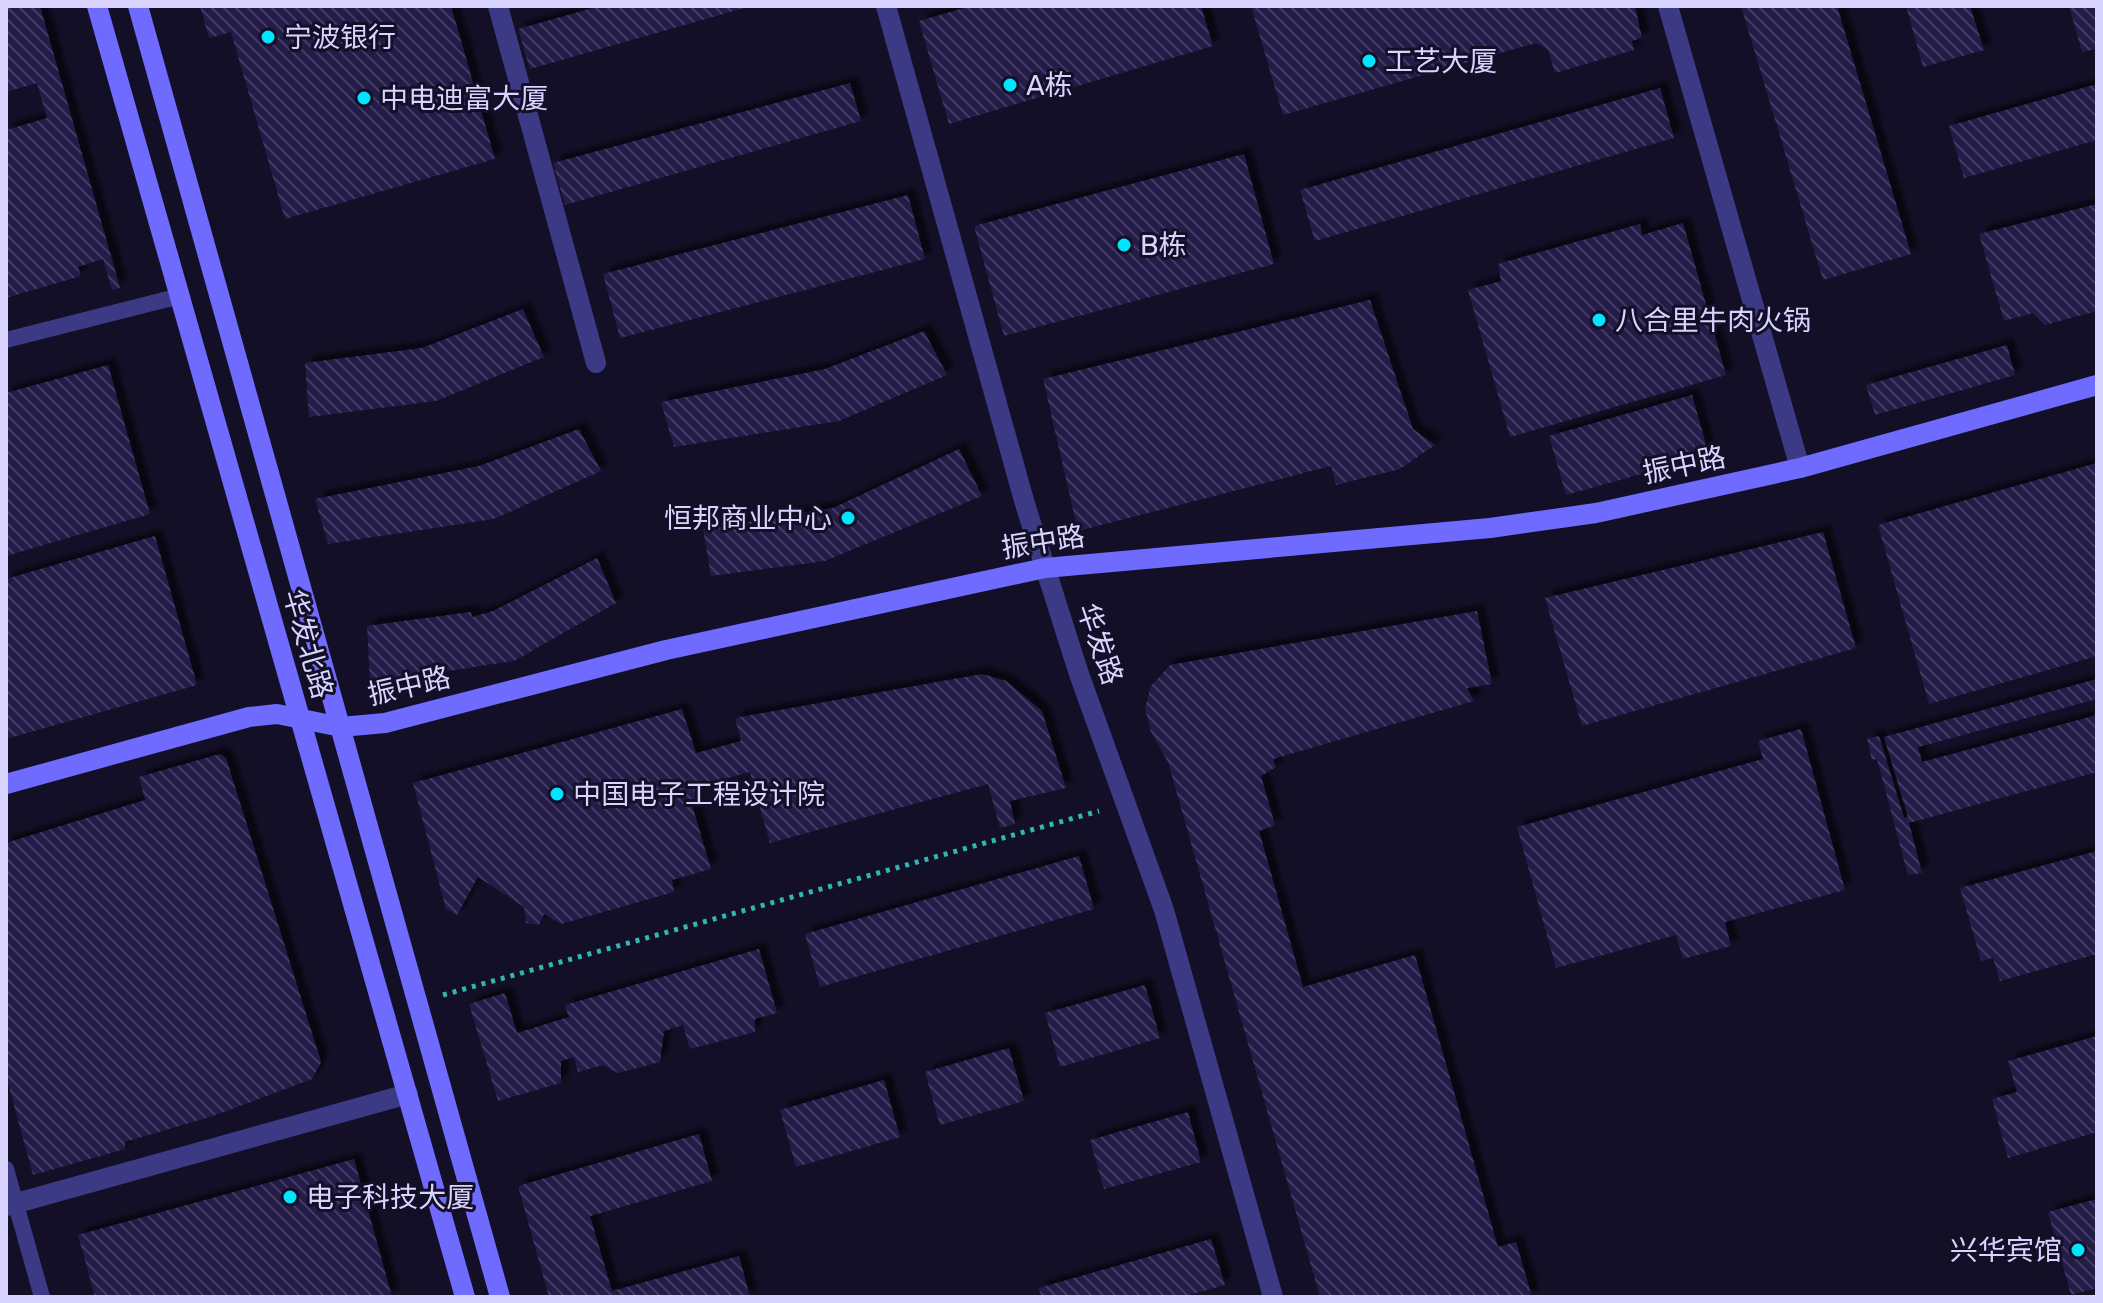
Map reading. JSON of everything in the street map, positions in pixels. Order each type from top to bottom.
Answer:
[{"type":"main road","name":"华发北路","points":[[97,6],[465,1297]]},
{"type":"main road","name":"华发北路","points":[[138,6],[500,1297]]},
{"type":"main road","name":"振中路","points":[[6,784],[249,717],[277,714],[341,727],[385,723],[666,650],[1045,568],[1545,521],[1800,468],[2097,385]]},
{"type":"street","points":[[498,6],[596,363]]},
{"type":"street","name":"华发路","points":[[886,6],[1045,568],[1079,674],[1128,802],[1164,910],[1273,1297]]},
{"type":"street","points":[[1668,6],[1800,468]]},
{"type":"street","points":[[11,1204],[408,1094]]},
{"type":"lane","points":[[6,340],[180,296]]},
{"type":"lane","points":[[6,1169],[11,1204],[42,1297]]},
{"type":"path","points":[[419,1002],[1128,802]]},
{"type":"building","points":[[6,6],[40,6],[120,288],[112,290],[103,259],[78,267],[81,276],[6,298],[6,130],[47,118],[37,83],[6,92]]},
{"type":"building","name":"中电迪富大厦","points":[[200,6],[451,6],[495,159],[285,219],[231,32],[209,38]]},
{"type":"building","points":[[600,6],[748,7],[530,69],[518,29]]},
{"type":"building","name":"A栋","points":[[971,6],[1201,6],[1213,46],[949,124],[919,21]]},
{"type":"building","name":"工艺大厦","points":[[1251,6],[1635,6],[1642,38],[1632,41],[1634,50],[1555,73],[1548,50],[1536,43],[1283,115]]},
{"type":"building","points":[[1741,6],[1837,6],[1911,254],[1823,280]]},
{"type":"building","points":[[1906,6],[1970,6],[1984,50],[1923,67]]},
{"type":"building","points":[[2069,6],[2097,6],[2097,49],[2082,52]]},
{"type":"building","points":[[850,83],[861,121],[565,205],[553,163]]},
{"type":"building","points":[[2097,84],[2097,140],[1964,178],[1949,126]]},
{"type":"building","points":[[1660,88],[1674,138],[1315,241],[1300,190]]},
{"type":"building","name":"B栋","points":[[1244,154],[1274,264],[1004,336],[974,226]]},
{"type":"building","points":[[908,195],[925,259],[620,338],[603,274]]},
{"type":"building","points":[[2097,204],[2097,311],[2045,325],[2033,313],[2004,321],[1979,234]]},
{"type":"building","points":[[1683,223],[1726,375],[1510,437],[1468,290],[1501,281],[1498,264],[1640,224],[1642,235]]},
{"type":"building","points":[[1370,300],[1413,429],[1435,445],[1400,469],[1336,485],[1331,466],[1078,531],[1043,379]]},
{"type":"building","points":[[523,309],[544,357],[436,401],[309,417],[305,363],[422,348]]},
{"type":"building","points":[[924,331],[947,375],[839,421],[674,447],[661,402],[825,369]]},
{"type":"building","points":[[2007,345],[2015,375],[1875,415],[1866,385]]},
{"type":"building","points":[[108,365],[150,514],[6,556],[6,393]]},
{"type":"building","points":[[1692,395],[1709,455],[1566,495],[1549,436]]},
{"type":"building","points":[[579,429],[601,471],[494,519],[328,544],[315,499],[479,466]]},
{"type":"building","name":"恒邦商业中心","points":[[959,449],[982,496],[825,561],[711,576],[703,529],[833,508]]},
{"type":"building","points":[[2097,463],[2097,656],[1929,704],[1878,525]]},
{"type":"building","points":[[1823,532],[1856,648],[1582,726],[1545,598]]},
{"type":"building","points":[[155,536],[197,685],[6,739],[6,579]]},
{"type":"building","points":[[597,558],[616,603],[514,661],[370,683],[367,626],[471,612],[472,617],[493,611]]},
{"type":"building","points":[[1477,611],[1492,684],[1467,688],[1474,701],[1273,759],[1276,767],[1261,776],[1275,825],[1259,831],[1303,987],[1415,955],[1498,1247],[1516,1242],[1532,1297],[1320,1297],[1168,762],[1151,732],[1145,708],[1151,686],[1170,665]]},
{"type":"building","name":"中国电子工程设计院","points":[[982,674],[1006,681],[1042,711],[1066,788],[1010,801],[1015,824],[1000,828],[988,784],[770,843],[750,772],[702,785],[692,805],[711,869],[672,880],[674,892],[561,924],[544,914],[539,925],[526,923],[524,907],[478,877],[457,915],[446,909],[413,783],[682,709],[696,753],[741,741],[735,718]]},
{"type":"building","points":[[2097,679],[2097,699],[1918,747],[1922,762],[2097,715],[2097,772],[1909,823],[1922,873],[1908,875],[1877,759],[1872,760],[1867,739],[1879,736],[1904,818],[1908,817],[1884,737]]},
{"type":"building","points":[[1801,729],[1845,890],[1725,922],[1731,946],[1683,959],[1676,935],[1556,968],[1517,827],[1763,759],[1758,741]]},
{"type":"building","points":[[220,754],[226,758],[321,1062],[312,1079],[213,1116],[125,1142],[125,1149],[33,1175],[6,1076],[6,843],[145,800],[139,777]]},
{"type":"building","points":[[2097,851],[2097,954],[2000,981],[1993,958],[1981,961],[1960,888]]},
{"type":"building","points":[[1079,856],[1094,909],[820,987],[805,934]]},
{"type":"building","points":[[759,949],[777,1013],[755,1019],[755,1032],[690,1049],[683,1025],[664,1031],[660,1062],[618,1073],[603,1065],[578,1072],[574,1057],[561,1061],[561,1083],[498,1101],[469,1004],[505,993],[517,1033],[569,1017],[565,1005]]},
{"type":"building","points":[[1145,985],[1160,1038],[1060,1067],[1045,1013]]},
{"type":"building","points":[[2097,1036],[2097,1132],[2008,1158],[1992,1099],[2017,1092],[2008,1061]]},
{"type":"building","points":[[1009,1048],[1024,1101],[940,1125],[925,1072]]},
{"type":"building","points":[[884,1080],[900,1137],[796,1167],[780,1110]]},
{"type":"building","points":[[1188,1112],[1201,1162],[1104,1189],[1090,1140]]},
{"type":"building","points":[[699,1134],[712,1181],[590,1216],[612,1291],[739,1256],[750,1297],[549,1297],[518,1186]]},
{"type":"building","name":"电子科技大厦","points":[[354,1159],[392,1297],[95,1297],[78,1235]]},
{"type":"building","name":"兴华宾馆","points":[[2097,1199],[2097,1288],[2071,1295],[2048,1212]]},
{"type":"building","points":[[1211,1239],[1225,1285],[1182,1297],[1041,1297],[1039,1288]]},
{"type":"place","name":"宁波银行","points":[[268,37]]},
{"type":"place","name":"工艺大厦","points":[[1369,61]]},
{"type":"place","name":"A栋","points":[[1010,85]]},
{"type":"place","name":"中电迪富大厦","points":[[364,98]]},
{"type":"place","name":"B栋","points":[[1124,245]]},
{"type":"place","name":"八合里牛肉火锅","points":[[1599,320]]},
{"type":"place","name":"恒邦商业中心","points":[[848,518]]},
{"type":"place","name":"中国电子工程设计院","points":[[557,794]]},
{"type":"place","name":"电子科技大厦","points":[[290,1197]]},
{"type":"place","name":"兴华宾馆","points":[[2078,1250]]}]
